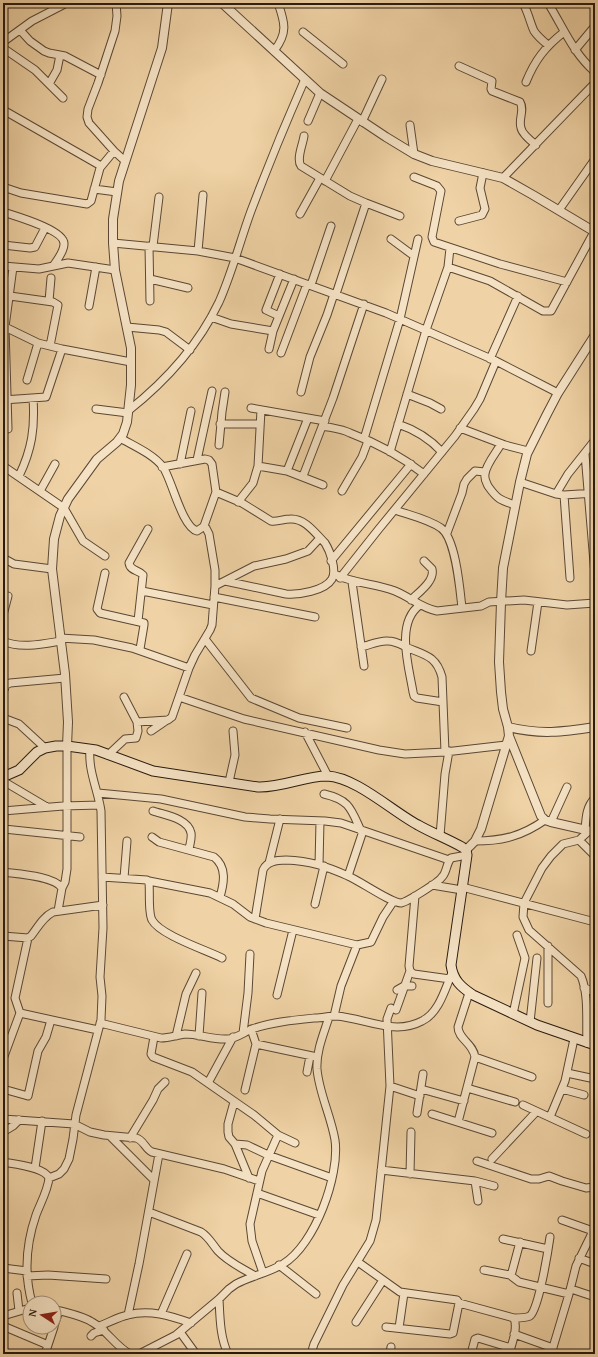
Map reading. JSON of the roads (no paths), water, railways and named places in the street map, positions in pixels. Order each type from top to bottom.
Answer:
[{"type":"main road","points":[[3,777],[20,770],[37,752],[45,748],[67,746],[90,749],[153,771],[258,787],[270,788],[328,776],[344,780],[361,789],[417,825],[462,847],[466,852],[451,965],[451,976],[456,982],[469,992],[530,1022],[591,1044]]},
{"type":"street","points":[[3,42],[32,20],[65,3]]},
{"type":"street","points":[[116,3],[117,16],[115,31],[88,109],[87,117],[89,123],[125,161]]},
{"type":"street","points":[[58,911],[62,888],[66,876],[68,722],[65,678],[52,569],[54,539],[56,528],[68,499],[98,459],[120,438],[127,422],[131,385],[131,348],[115,270],[113,219],[117,192],[125,161],[162,48],[168,3]]},
{"type":"street","points":[[222,3],[320,93],[360,121],[414,154],[453,167],[503,178],[595,232],[550,310],[543,311],[490,281],[448,267]]},
{"type":"street","points":[[274,51],[283,36],[285,29],[278,3]]},
{"type":"street","points":[[523,3],[528,11],[534,30],[538,37],[548,46]]},
{"type":"street","points":[[548,3],[580,58],[595,72]]},
{"type":"street","points":[[575,50],[595,26]]},
{"type":"street","points":[[20,30],[30,41],[44,51],[74,60],[101,75]]},
{"type":"street","points":[[303,32],[343,64]]},
{"type":"street","points":[[526,82],[532,67],[541,54],[564,32]]},
{"type":"street","points":[[3,48],[26,63],[63,98]]},
{"type":"street","points":[[49,84],[57,70],[60,55]]},
{"type":"street","points":[[459,66],[492,81],[492,91],[520,102],[522,105],[521,130],[536,145]]},
{"type":"street","points":[[96,409],[128,412],[164,380],[190,350],[211,317],[228,281],[267,168],[304,78]]},
{"type":"street","points":[[300,214],[360,121],[382,79]]},
{"type":"street","points":[[503,178],[594,86]]},
{"type":"street","points":[[308,121],[320,93]]},
{"type":"street","points":[[5,111],[101,166]]},
{"type":"street","points":[[410,125],[414,154]]},
{"type":"street","points":[[304,136],[299,164],[300,166],[322,180],[366,203],[400,216]]},
{"type":"street","points":[[3,187],[20,193],[87,204],[91,200],[101,166],[114,151]]},
{"type":"street","points":[[559,210],[595,159]]},
{"type":"street","points":[[459,221],[482,215],[484,213],[485,210],[480,188],[483,173]]},
{"type":"street","points":[[414,177],[440,188],[440,202],[432,240],[437,244],[567,282]]},
{"type":"street","points":[[94,189],[117,192]]},
{"type":"street","points":[[198,251],[203,195]]},
{"type":"street","points":[[150,301],[151,246],[159,197]]},
{"type":"street","points":[[301,392],[310,357],[335,294],[366,203]]},
{"type":"street","points":[[3,212],[31,221],[59,235],[63,239],[63,250],[53,266]]},
{"type":"street","points":[[281,354],[331,226]]},
{"type":"street","points":[[3,245],[30,248],[35,247],[46,228]]},
{"type":"street","points":[[391,239],[414,256]]},
{"type":"street","points":[[342,490],[362,457],[400,319],[418,239]]},
{"type":"street","points":[[113,243],[198,251],[235,258],[364,304],[400,319],[493,360],[558,393]]},
{"type":"street","points":[[390,452],[426,330],[448,267],[450,248]]},
{"type":"street","points":[[3,266],[38,269],[68,263],[115,270]]},
{"type":"street","points":[[8,429],[5,400],[4,331],[13,267]]},
{"type":"street","points":[[89,306],[96,267]]},
{"type":"street","points":[[279,316],[266,310],[280,274]]},
{"type":"street","points":[[49,302],[51,278]]},
{"type":"street","points":[[269,349],[273,331],[294,279]]},
{"type":"street","points":[[150,280],[188,288]]},
{"type":"street","points":[[10,296],[56,303],[58,305],[50,346]]},
{"type":"street","points":[[226,581],[296,595],[317,589],[329,583],[337,576],[442,452],[480,399],[493,360],[518,296]]},
{"type":"street","points":[[302,476],[324,423],[364,304]]},
{"type":"street","points":[[211,317],[231,324],[273,331]]},
{"type":"street","points":[[127,327],[166,332],[190,350]]},
{"type":"street","points":[[4,331],[38,343],[62,349],[131,362]]},
{"type":"street","points":[[590,831],[548,821],[539,812],[508,731],[501,701],[499,662],[500,602],[503,568],[515,505],[528,451],[558,393],[595,335]]},
{"type":"street","points":[[27,380],[38,343]]},
{"type":"street","points":[[5,400],[46,397],[62,349]]},
{"type":"street","points":[[198,460],[212,391]]},
{"type":"street","points":[[219,445],[220,424],[225,392]]},
{"type":"street","points":[[407,394],[425,400],[441,409]]},
{"type":"street","points":[[19,476],[26,462],[32,436],[34,415],[33,398]]},
{"type":"street","points":[[251,408],[308,418],[349,432],[390,452],[411,464],[424,474]]},
{"type":"street","points":[[238,502],[253,483],[258,466],[261,410]]},
{"type":"street","points":[[180,464],[191,411]]},
{"type":"street","points":[[287,472],[308,418]]},
{"type":"street","points":[[220,424],[260,424]]},
{"type":"street","points":[[398,424],[422,434],[433,442],[442,452]]},
{"type":"street","points":[[460,428],[501,444],[528,451]]},
{"type":"street","points":[[120,438],[151,456],[162,467],[181,512],[197,532],[204,526],[216,492],[214,469],[212,464],[209,460],[205,459],[162,467]]},
{"type":"street","points":[[570,578],[560,495],[568,474],[595,440]]},
{"type":"street","points":[[501,444],[484,476],[486,482],[496,497],[515,505]]},
{"type":"street","points":[[585,454],[592,494],[595,575]]},
{"type":"street","points":[[40,491],[56,464]]},
{"type":"street","points":[[332,561],[411,464]]},
{"type":"street","points":[[3,466],[64,508],[83,541],[105,556]]},
{"type":"street","points":[[258,466],[302,476],[323,485]]},
{"type":"street","points":[[447,533],[467,479],[476,471],[485,472]]},
{"type":"street","points":[[520,482],[560,495],[592,494]]},
{"type":"street","points":[[216,492],[238,502],[271,521],[276,522],[288,519],[301,520],[328,547],[337,576],[352,582],[394,590],[430,610],[437,611],[481,606],[489,602],[524,600],[567,605],[595,603]]},
{"type":"street","points":[[394,510],[435,524],[447,533],[459,576],[462,608]]},
{"type":"street","points":[[151,731],[168,720],[173,714],[189,668],[210,630],[215,586],[215,570],[210,534],[204,526]]},
{"type":"street","points":[[138,621],[143,575],[132,568],[129,564],[148,529]]},
{"type":"street","points":[[215,586],[254,566],[286,560],[308,551],[320,538]]},
{"type":"street","points":[[3,558],[14,564],[52,569]]},
{"type":"street","points":[[411,600],[432,577],[432,569],[424,560]]},
{"type":"street","points":[[105,573],[97,606],[98,611],[100,613],[144,623],[140,649]]},
{"type":"street","points":[[352,582],[364,666]]},
{"type":"street","points":[[142,591],[213,606]]},
{"type":"street","points":[[3,615],[8,596]]},
{"type":"street","points":[[214,597],[315,617]]},
{"type":"street","points":[[532,651],[538,602]]},
{"type":"street","points":[[420,605],[415,608],[409,622],[406,633],[405,647],[414,696],[417,698],[443,702]]},
{"type":"street","points":[[205,639],[251,698],[299,718],[347,728]]},
{"type":"street","points":[[3,641],[11,644],[22,645],[61,640],[94,640],[140,649],[189,668]]},
{"type":"street","points":[[361,647],[388,640],[397,642],[405,647],[426,655],[435,662],[439,668],[442,677],[447,752],[440,836]]},
{"type":"street","points":[[3,692],[6,685],[10,683],[65,678]]},
{"type":"street","points":[[108,755],[125,738],[136,738],[138,731],[137,722],[124,697]]},
{"type":"street","points":[[179,697],[244,719],[380,750],[405,754],[447,752],[506,745]]},
{"type":"street","points":[[3,718],[19,724],[45,748]]},
{"type":"street","points":[[137,722],[168,720]]},
{"type":"street","points":[[508,731],[522,730],[542,733],[595,727]]},
{"type":"street","points":[[229,782],[235,756],[234,730]]},
{"type":"street","points":[[255,919],[265,865],[281,860],[304,861],[321,865],[348,876],[393,902],[402,903],[442,878],[449,860],[466,852],[475,841],[481,830],[506,745],[508,731]]},
{"type":"street","points":[[305,732],[328,776]]},
{"type":"street","points":[[48,1178],[59,1174],[64,1169],[69,1159],[74,1124],[102,1010],[100,977],[103,936],[103,905],[100,805],[90,767],[90,749]]},
{"type":"street","points":[[3,781],[47,807]]},
{"type":"street","points":[[475,841],[504,839],[518,835],[548,821],[567,787]]},
{"type":"street","points":[[98,793],[161,799],[245,817],[341,823],[449,860]]},
{"type":"street","points":[[324,794],[335,797],[347,804],[362,831],[348,876]]},
{"type":"street","points":[[590,831],[587,810],[590,803],[595,798]]},
{"type":"street","points":[[80,837],[3,832],[4,811],[47,807],[100,805]]},
{"type":"street","points":[[153,811],[180,820],[186,825],[191,833],[189,850]]},
{"type":"street","points":[[269,863],[280,820]]},
{"type":"street","points":[[315,904],[321,865],[320,821]]},
{"type":"street","points":[[590,831],[579,840],[563,844],[551,856],[542,868],[524,903],[523,917],[529,930],[581,976],[584,988],[591,1044]]},
{"type":"street","points":[[152,837],[160,842],[214,857],[221,862],[223,870],[223,886],[220,898]]},
{"type":"street","points":[[579,840],[595,856]]},
{"type":"street","points":[[124,878],[127,841]]},
{"type":"street","points":[[3,872],[38,877],[59,884],[62,888]]},
{"type":"street","points":[[102,876],[147,880],[210,893],[232,904],[255,919],[357,946],[370,942],[393,902]]},
{"type":"street","points":[[149,881],[150,916],[155,924],[166,933],[222,958]]},
{"type":"street","points":[[432,885],[462,889],[524,903],[595,922]]},
{"type":"street","points":[[310,1354],[343,1285],[370,1241],[376,1220],[390,1086],[391,1027],[387,1019],[408,986],[415,896]]},
{"type":"street","points":[[3,1058],[20,1013],[15,998],[28,938],[47,915],[58,911],[103,905]]},
{"type":"street","points":[[277,995],[293,930]]},
{"type":"street","points":[[513,1014],[525,958],[517,935]]},
{"type":"street","points":[[3,936],[28,938]]},
{"type":"street","points":[[307,1072],[332,1016],[341,986],[357,946]]},
{"type":"street","points":[[548,946],[548,1003]]},
{"type":"street","points":[[243,1033],[248,993],[250,954]]},
{"type":"street","points":[[530,1022],[537,958]]},
{"type":"street","points":[[20,1013],[51,1020],[161,1038],[184,1034],[224,1039],[233,1037],[251,1029],[286,1021],[332,1016],[348,1017],[391,1027],[410,1026],[422,1022],[434,1011],[451,976],[414,974],[410,971]]},
{"type":"street","points":[[176,1036],[186,994],[196,973]]},
{"type":"street","points":[[397,990],[408,986]]},
{"type":"street","points":[[584,988],[595,990]]},
{"type":"street","points":[[458,1122],[475,1057],[472,1047],[458,1031],[469,992]]},
{"type":"street","points":[[199,1036],[202,993]]},
{"type":"street","points":[[3,1089],[28,1096],[38,1051],[46,1037],[51,1020]]},
{"type":"street","points":[[245,1090],[256,1044],[251,1029]]},
{"type":"street","points":[[154,1036],[151,1054],[153,1057],[181,1067],[208,1082],[254,1115],[278,1135],[295,1143]]},
{"type":"street","points":[[208,1082],[233,1037]]},
{"type":"street","points":[[550,1118],[567,1073],[574,1039]]},
{"type":"street","points":[[256,1044],[314,1056]]},
{"type":"street","points":[[139,1354],[180,1332],[192,1323],[232,1286],[279,1265],[296,1253],[311,1233],[330,1188],[335,1166],[335,1141],[314,1056]]},
{"type":"street","points":[[475,1057],[532,1077]]},
{"type":"street","points":[[567,1073],[595,1079]]},
{"type":"street","points":[[417,1113],[423,1074]]},
{"type":"street","points":[[130,1138],[158,1089],[165,1082]]},
{"type":"street","points":[[390,1086],[464,1101]]},
{"type":"street","points":[[467,1088],[515,1102]]},
{"type":"street","points":[[562,1089],[584,1095]]},
{"type":"street","points":[[234,1102],[228,1124],[228,1132],[229,1137],[235,1144],[249,1178]]},
{"type":"street","points":[[523,1105],[586,1134]]},
{"type":"street","points":[[492,1159],[536,1112]]},
{"type":"street","points":[[432,1114],[492,1133]]},
{"type":"street","points":[[3,1119],[74,1124],[90,1132],[111,1137],[140,1139],[149,1151],[224,1170],[259,1181]]},
{"type":"street","points":[[3,1132],[19,1120]]},
{"type":"street","points":[[35,1168],[42,1121]]},
{"type":"street","points":[[410,1174],[411,1132]]},
{"type":"street","points":[[263,1273],[251,1235],[250,1224],[259,1181],[268,1155],[278,1135]]},
{"type":"street","points":[[111,1137],[154,1180]]},
{"type":"street","points":[[235,1144],[247,1146],[332,1178]]},
{"type":"street","points":[[128,1315],[159,1154]]},
{"type":"street","points":[[477,1161],[531,1179],[549,1176],[586,1188],[595,1187]]},
{"type":"street","points":[[3,1162],[35,1168],[48,1174],[33,1223],[28,1246],[27,1274],[30,1295]]},
{"type":"street","points":[[382,1170],[475,1181],[494,1186]]},
{"type":"street","points":[[475,1181],[478,1201]]},
{"type":"street","points":[[257,1193],[319,1215]]},
{"type":"street","points":[[149,1212],[206,1235],[217,1250],[226,1258],[255,1276]]},
{"type":"street","points":[[514,1334],[552,1351],[579,1258],[594,1229],[562,1220]]},
{"type":"street","points":[[358,1262],[400,1292],[457,1300],[459,1303],[514,1318],[525,1317],[530,1316],[541,1288],[550,1237]]},
{"type":"street","points":[[503,1239],[548,1249]]},
{"type":"street","points":[[510,1275],[520,1242]]},
{"type":"street","points":[[161,1314],[187,1254]]},
{"type":"street","points":[[579,1258],[595,1264]]},
{"type":"street","points":[[279,1265],[316,1294]]},
{"type":"street","points":[[3,1268],[27,1274],[106,1279]]},
{"type":"street","points":[[484,1270],[510,1275],[519,1282],[541,1288],[595,1297]]},
{"type":"street","points":[[356,1322],[383,1280]]},
{"type":"street","points":[[17,1293],[19,1311]]},
{"type":"street","points":[[399,1328],[404,1293]]},
{"type":"street","points":[[218,1299],[221,1332],[224,1346],[228,1354]]},
{"type":"street","points":[[386,1327],[450,1334],[453,1333],[459,1303]]},
{"type":"street","points":[[3,1316],[22,1310]]},
{"type":"street","points":[[62,1312],[92,1321],[122,1349],[130,1354]]},
{"type":"street","points":[[91,1336],[101,1328],[128,1315],[141,1312],[161,1314],[192,1323]]},
{"type":"street","points":[[471,1354],[474,1341],[478,1338],[510,1351],[514,1334],[514,1318]]},
{"type":"street","points":[[3,1326],[48,1345]]},
{"type":"street","points":[[180,1332],[196,1354]]},
{"type":"street","points":[[45,1354],[51,1335]]}]
